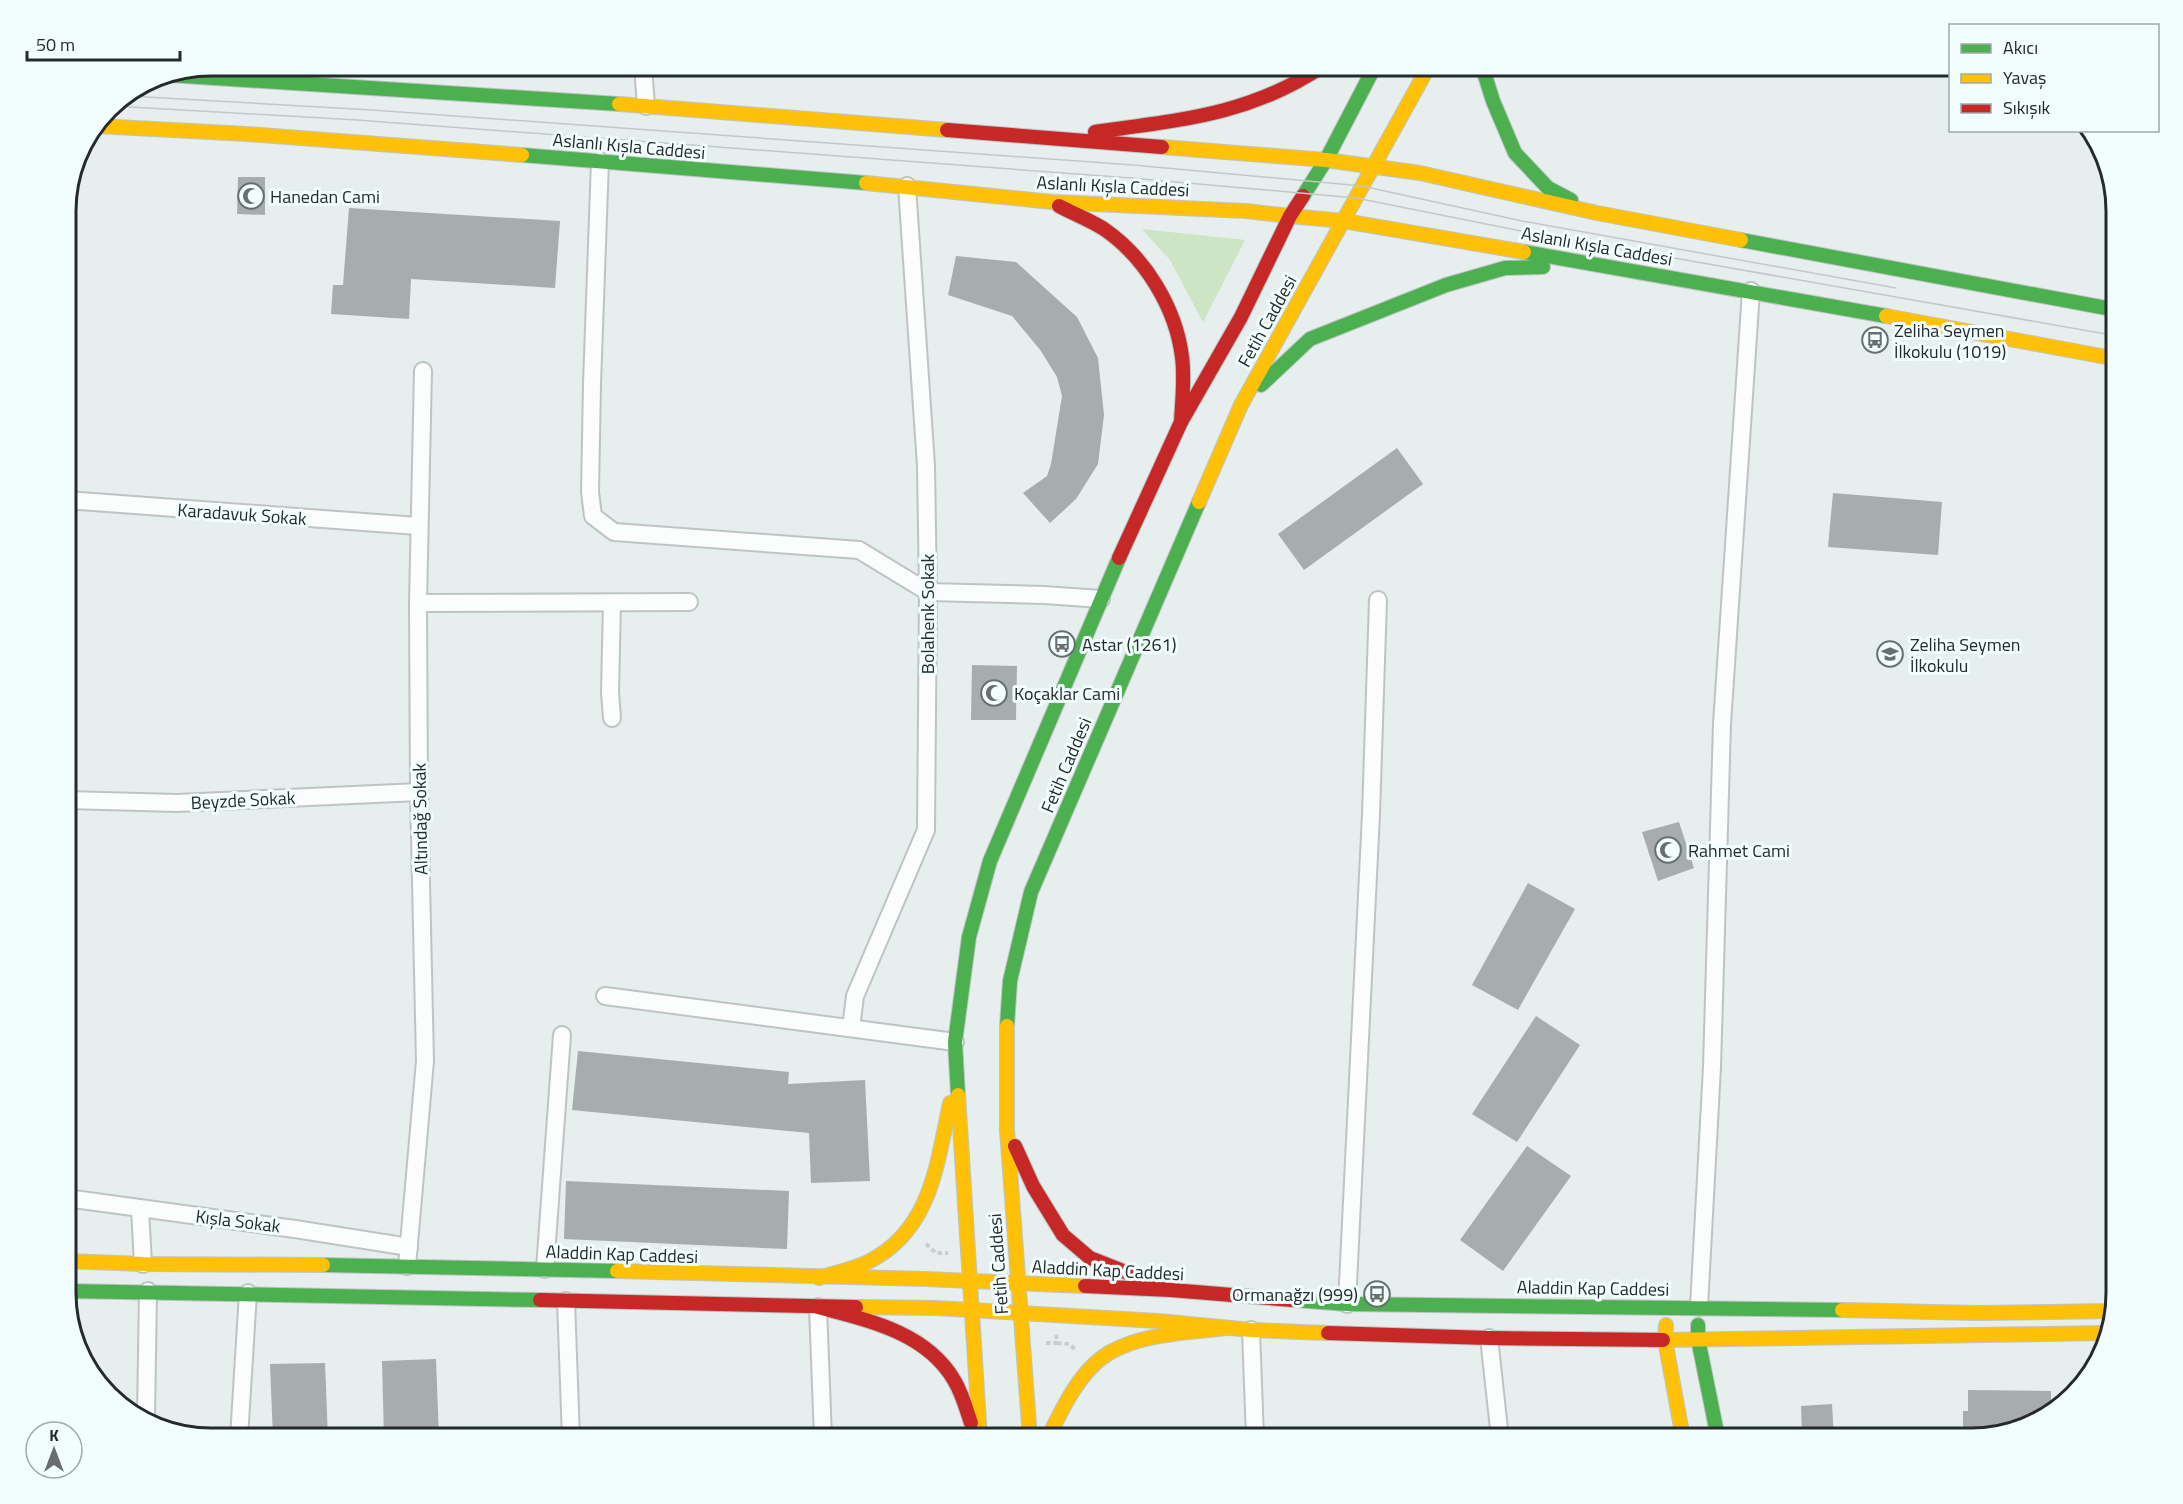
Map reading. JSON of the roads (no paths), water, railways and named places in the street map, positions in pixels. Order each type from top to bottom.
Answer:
[{"type":"main road","points":[[1054,138],[1244,107],[1310,76]]},
{"type":"main road","name":"Fetih Caddesi","points":[[977,1427],[971,1282],[955,1042],[969,937],[990,861],[1101,599],[1181,422],[1241,317],[1290,216],[1326,160],[1370,76]]},
{"type":"main road","name":"Fetih Caddesi","points":[[1029,1427],[1007,1130],[1006,1043],[1010,981],[1031,892],[1241,405],[1424,76]]},
{"type":"main road","points":[[1485,76],[1515,153],[1548,188],[1597,213]]},
{"type":"main road","name":"Aslanlı Kışla Caddesi","points":[[201,77],[646,106],[1373,165],[1420,172],[1597,213],[2106,308]]},
{"type":"main road","name":"Aslanlı Kışla Caddesi","points":[[106,126],[247,134],[600,161],[907,186],[1052,202],[1246,212],[1344,221],[1751,291],[2106,357]]},
{"type":"main road","points":[[1052,202],[1112,234],[1151,275],[1168,309],[1181,348],[1183,370],[1181,422]]},
{"type":"main road","points":[[1241,405],[1310,339],[1384,308],[1446,285],[1505,268],[1593,264]]},
{"type":"main road","points":[[819,1278],[868,1262],[898,1241],[918,1217],[932,1185],[957,1075]]},
{"type":"main road","points":[[1007,1130],[1033,1186],[1064,1235],[1090,1258],[1171,1290]]},
{"type":"main road","name":"Aladdin Kap Caddesi","points":[[77,1261],[545,1269],[971,1282],[1171,1290],[1347,1304],[1699,1307],[1978,1313],[2105,1311]]},
{"type":"main road","points":[[77,1290],[936,1308],[1158,1321],[1251,1330],[1489,1338],[1665,1340],[2100,1333]]},
{"type":"main road","points":[[818,1307],[909,1336],[927,1347],[952,1376],[973,1427]]},
{"type":"main road","points":[[1666,1307],[1665,1340],[1681,1427]]},
{"type":"main road","points":[[1699,1307],[1698,1339],[1716,1427]]},
{"type":"main road","points":[[1052,1427],[1086,1374],[1108,1353],[1143,1341],[1226,1328]]},
{"type":"street","points":[[644,76],[646,106]]},
{"type":"street","points":[[600,161],[592,384],[591,492],[593,516],[614,532],[859,550],[928,592],[1101,599]]},
{"type":"street","name":"Bolahenk Sokak","points":[[851,1028],[855,996],[926,830],[928,592],[926,466],[907,186]]},
{"type":"street","points":[[1699,1307],[1712,1067],[1722,724],[1751,291]]},
{"type":"street","name":"Altındağ Sokak","points":[[406,1266],[425,1061],[419,792],[418,603],[423,371]]},
{"type":"street","name":"Karadavuk Sokak","points":[[77,501],[418,526]]},
{"type":"street","points":[[1347,1304],[1371,814],[1378,600]]},
{"type":"street","points":[[418,603],[689,602]]},
{"type":"street","points":[[612,603],[609,692],[612,718]]},
{"type":"street","name":"Beyzde Sokak","points":[[77,800],[177,803],[419,792]]},
{"type":"street","points":[[605,996],[955,1042]]},
{"type":"street","points":[[545,1269],[562,1035]]},
{"type":"street","name":"Kışla Sokak","points":[[77,1200],[295,1228],[409,1247]]},
{"type":"street","points":[[140,1209],[143,1264]]},
{"type":"street","points":[[146,1410],[148,1291]]},
{"type":"street","points":[[240,1427],[248,1293]]},
{"type":"street","points":[[566,1301],[571,1427]]},
{"type":"street","points":[[818,1307],[823,1427]]},
{"type":"street","points":[[1251,1330],[1255,1427]]},
{"type":"street","points":[[1489,1338],[1499,1427]]},
{"type":"tram line","points":[[141,97],[372,110],[1133,165],[1362,186],[1522,221],[1896,288]]},
{"type":"tram line","points":[[127,107],[357,120],[1131,178],[1356,198],[1521,231],[2106,334]]},
{"type":"place","name":"Hanedan Cami","points":[[251,196]]},
{"type":"place","name":"Zeliha Seymen İlkokulu (1019)","points":[[1875,340]]},
{"type":"place","name":"Astar (1261)","points":[[1062,644]]},
{"type":"place","name":"Zeliha Seymen İlkokulu","points":[[1890,654]]},
{"type":"place","name":"Koçaklar Cami","points":[[994,693]]},
{"type":"place","name":"Rahmet Cami","points":[[1668,850]]},
{"type":"place","name":"Ormanağzı (999)","points":[[1377,1294]]}]
